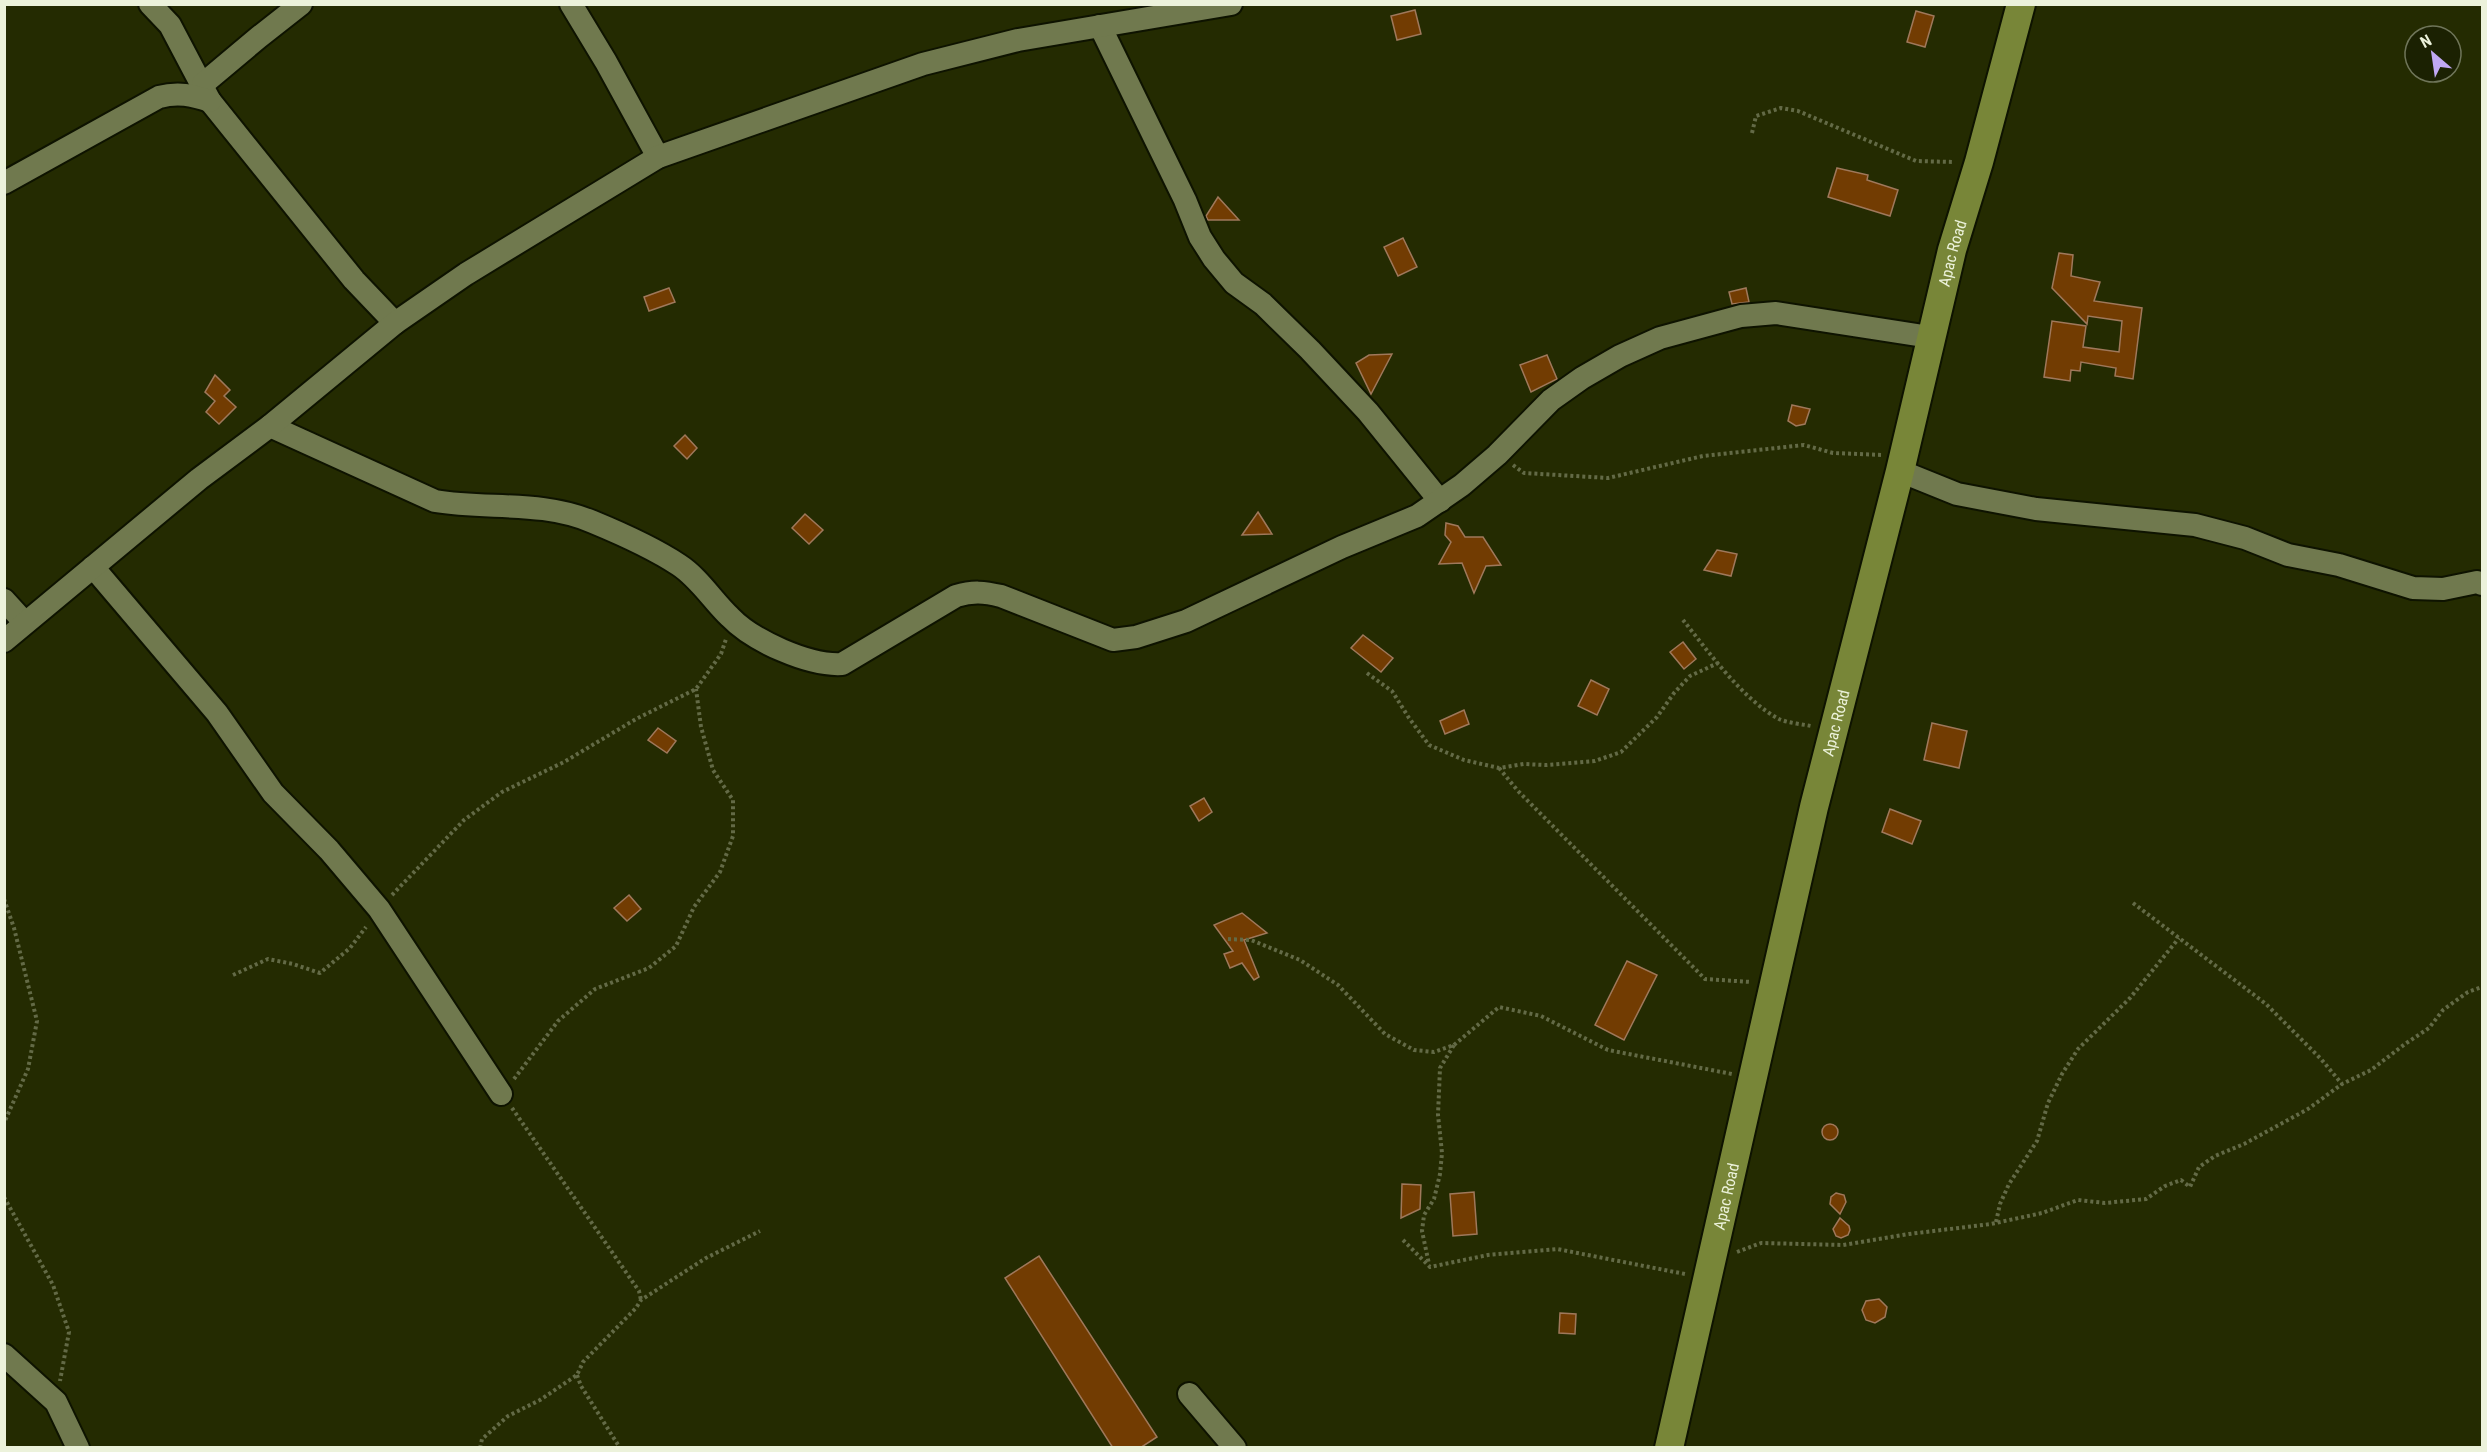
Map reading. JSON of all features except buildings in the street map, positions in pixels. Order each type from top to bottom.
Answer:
[{"type":"main road","name":"Apac Road","points":[[1669,1448],[1814,807],[1902,464],[1952,250],[1979,162],[2021,4]]},
{"type":"street","points":[[150,4],[170,25],[206,92],[354,280],[395,323]]},
{"type":"street","points":[[4,183],[159,97],[174,93],[206,92],[301,4]]},
{"type":"street","points":[[571,4],[658,157]]},
{"type":"street","points":[[4,641],[199,479],[270,426],[395,323],[466,274],[658,157],[923,64],[1018,40],[1231,4]]},
{"type":"street","points":[[1100,26],[1185,200],[1200,237],[1214,259],[1234,283],[1263,304],[1310,350],[1368,412],[1440,501]]},
{"type":"street","points":[[270,426],[435,501],[461,505],[529,506],[565,512],[590,521],[634,540],[680,565],[732,620],[770,645],[833,665],[852,660],[956,596],[970,592],[1001,596],[1113,640],[1136,637],[1186,621],[1342,547],[1417,516],[1440,501],[1497,454],[1551,400],[1582,378],[1620,356],[1660,338],[1741,316],[1776,313],[1930,337]]},
{"type":"street","points":[[1902,464],[1957,494],[2013,504],[2196,525],[2245,538],[2288,555],[2338,565],[2412,588],[2443,589],[2477,582],[2482,584]]},
{"type":"street","points":[[93,567],[217,713],[273,793],[328,850],[379,909],[501,1094]]},
{"type":"street","points":[[4,600],[25,623]]},
{"type":"street","points":[[4,1355],[56,1402],[78,1448]]},
{"type":"street","points":[[1189,1394],[1235,1448]]},
{"type":"path","points":[[1752,133],[1756,116],[1780,108],[1798,111],[1916,161],[1979,162]]},
{"type":"path","points":[[1497,454],[1524,473],[1555,473],[1588,478],[1608,478],[1703,456],[1804,445],[1833,453],[1902,464]]},
{"type":"path","points":[[233,975],[268,958],[320,973],[350,948],[379,909],[464,820],[502,792],[564,762],[636,719],[696,689],[721,654],[732,620]]},
{"type":"path","points":[[1683,620],[1718,663],[1750,696],[1780,719],[1835,732]]},
{"type":"path","points":[[1367,674],[1392,691],[1429,745],[1464,760],[1499,768],[1524,764],[1546,765],[1595,761],[1621,752],[1657,717],[1674,693],[1690,676],[1718,663]]},
{"type":"path","points":[[641,1300],[639,1291],[501,1094],[558,1021],[595,989],[649,968],[676,946],[694,907],[720,872],[733,836],[733,800],[713,770],[701,727],[696,689]]},
{"type":"path","points":[[1499,768],[1518,791],[1705,979],[1776,983]]},
{"type":"path","points":[[4,899],[14,928],[37,1021],[28,1069],[4,1123]]},
{"type":"path","points":[[2133,903],[2266,1004],[2321,1059],[2342,1084]]},
{"type":"path","points":[[1995,1223],[2009,1184],[2037,1141],[2048,1103],[2062,1074],[2078,1049],[2130,998],[2179,938]]},
{"type":"path","points":[[1228,939],[1251,940],[1300,960],[1338,985],[1385,1034],[1414,1050],[1434,1052],[1454,1045]]},
{"type":"path","points":[[1733,1254],[1761,1243],[1843,1245],[1890,1236],[1995,1223],[2042,1213],[2078,1200],[2105,1203],[2146,1199],[2165,1186],[2181,1180],[2190,1187],[2199,1167],[2215,1156],[2244,1144],[2308,1109],[2342,1084],[2371,1070],[2429,1028],[2443,1010],[2468,992],[2482,987]]},
{"type":"path","points":[[1430,1267],[1422,1230],[1424,1215],[1434,1199],[1440,1174],[1442,1153],[1438,1116],[1440,1068],[1454,1045],[1500,1006],[1541,1016],[1608,1050],[1753,1078]]},
{"type":"path","points":[[5,1198],[53,1285],[69,1332],[56,1402]]},
{"type":"path","points":[[480,1448],[482,1439],[507,1416],[540,1400],[577,1375],[583,1362],[636,1308],[641,1300],[706,1258],[760,1231]]},
{"type":"path","points":[[1403,1240],[1430,1267]]},
{"type":"path","points":[[1430,1267],[1488,1255],[1557,1249],[1708,1279]]},
{"type":"path","points":[[577,1375],[581,1386],[620,1448]]}]
